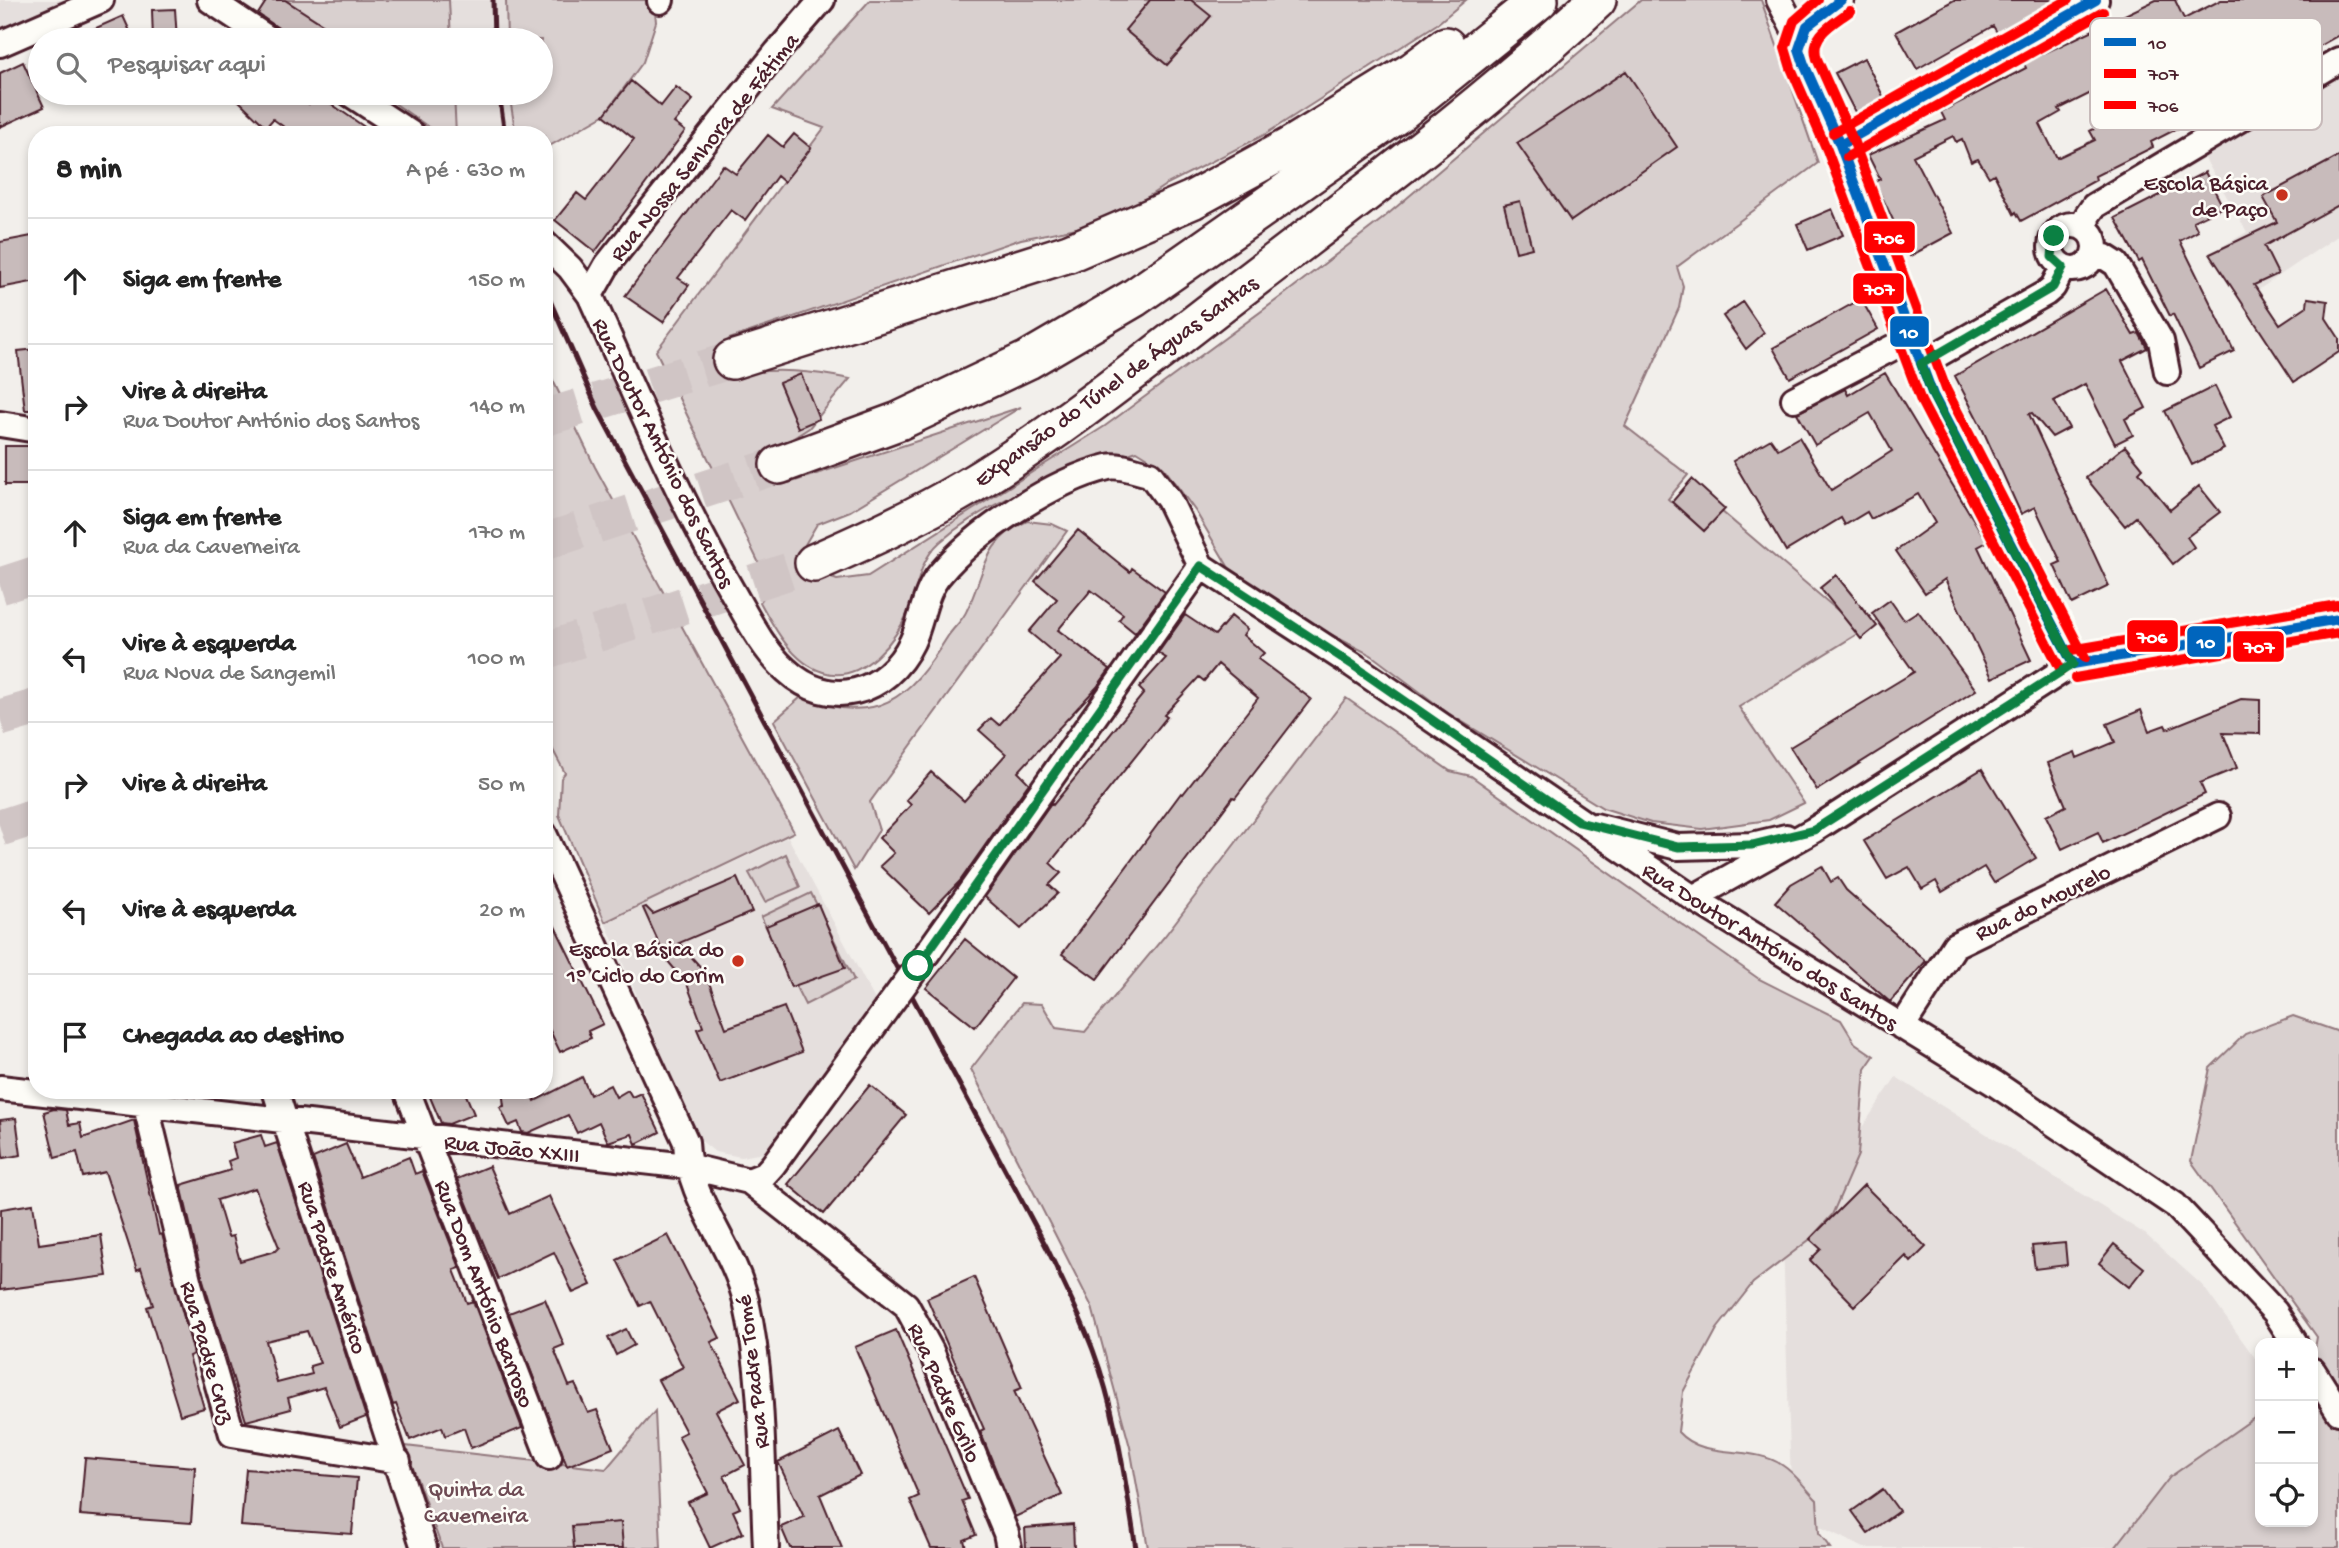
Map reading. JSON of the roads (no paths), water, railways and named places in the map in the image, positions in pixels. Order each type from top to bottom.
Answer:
[{"type":"highway","points":[[732,360],[1069,253],[1192,200],[1291,146],[1413,71],[1505,0]]},
{"type":"highway","points":[[779,465],[899,421],[1016,365],[1134,298],[1399,113],[1539,0]]},
{"type":"highway","name":"Expansão do Túnel de Águas Santas","points":[[814,563],[890,530],[977,481],[1110,388],[1265,270],[1494,89],[1597,0]]},
{"type":"street","points":[[37,28],[101,0]]},
{"type":"street","points":[[210,0],[252,28]]},
{"type":"street","name":"Rua Nossa Senhora de Fátima","points":[[590,295],[607,265],[777,52],[822,0]]},
{"type":"street","points":[[1779,0],[1793,27],[1804,35]]},
{"type":"street","points":[[1840,0],[1815,17],[1799,48],[1840,145],[1933,396],[2073,664]]},
{"type":"street","points":[[1840,145],[2096,0]]},
{"type":"street","points":[[0,44],[28,32]]},
{"type":"street","points":[[2322,70],[2339,60]]},
{"type":"street","points":[[367,105],[399,126]]},
{"type":"street","points":[[2094,256],[2095,241],[2086,229],[2087,216],[2094,206],[2222,130]]},
{"type":"street","points":[[2086,229],[2065,226],[2054,236],[2052,257],[2063,267],[2077,269],[2094,256],[2105,257],[2116,264],[2161,341],[2167,372]]},
{"type":"street","name":"Rua Doutor António dos Santos","points":[[553,252],[570,268],[590,295],[679,490],[719,570],[750,623],[785,670],[809,685],[836,694],[860,692],[880,681],[901,660],[913,641],[938,576],[964,551],[1033,499],[1111,466],[1150,474],[1169,500],[1201,566],[1353,665],[1693,898],[1994,1083],[2175,1205],[2276,1312],[2292,1338]]},
{"type":"street","points":[[1921,364],[2046,293],[2053,287],[2063,267]]},
{"type":"street","points":[[1794,398],[1913,337]]},
{"type":"street","points":[[0,424],[28,429]]},
{"type":"street","points":[[749,1181],[764,1175],[773,1166],[1201,566]]},
{"type":"street","points":[[1693,898],[1814,830],[2073,664],[2339,619]]},
{"type":"street","name":"Rua do Mourelo","points":[[1902,1027],[1955,945],[2218,816]]},
{"type":"street","points":[[1579,822],[1678,847],[1752,845],[1814,830]]},
{"type":"street","name":"Rua Padre Tomé","points":[[553,854],[685,1142],[687,1166],[738,1276],[746,1301],[758,1410],[766,1548]]},
{"type":"street","name":"Rua João XXIII","points":[[0,1088],[28,1091]]},
{"type":"street","name":"Rua João XXIII","points":[[89,1099],[687,1166],[749,1181]]},
{"type":"street","name":"Rua Padre Américo","points":[[278,1099],[395,1452],[423,1548]]},
{"type":"street","name":"Rua Dom António Barroso","points":[[410,1099],[549,1457]]},
{"type":"street","name":"Rua Padre Cruz","points":[[146,1106],[189,1284],[232,1434],[395,1452]]},
{"type":"street","name":"Rua Padre Grilo","points":[[749,1181],[906,1305],[931,1351],[1006,1533],[1009,1548]]},
{"type":"street","points":[[2318,1379],[2339,1412]]},
{"type":"tunnel","points":[[553,415],[732,360]]},
{"type":"tunnel","points":[[553,539],[779,465]]},
{"type":"tunnel","points":[[553,648],[814,563]]},
{"type":"tunnel","points":[[0,586],[28,577]]},
{"type":"tunnel","points":[[0,718],[28,710]]},
{"type":"tunnel","points":[[0,828],[28,819]]},
{"type":"railway","points":[[493,0],[494,28]]},
{"type":"railway","points":[[501,105],[504,126]]},
{"type":"railway","points":[[553,308],[597,408],[1047,1248],[1083,1324],[1108,1399],[1136,1548]]},
{"type":"place","name":"Escola Básica de Paço","points":[[2282,195]]},
{"type":"place","name":"Escola Básica do 1º Ciclo do Corim","points":[[738,961]]},
{"type":"park label","name":"Quinta da Caverneira","points":[[476,1501]]}]
